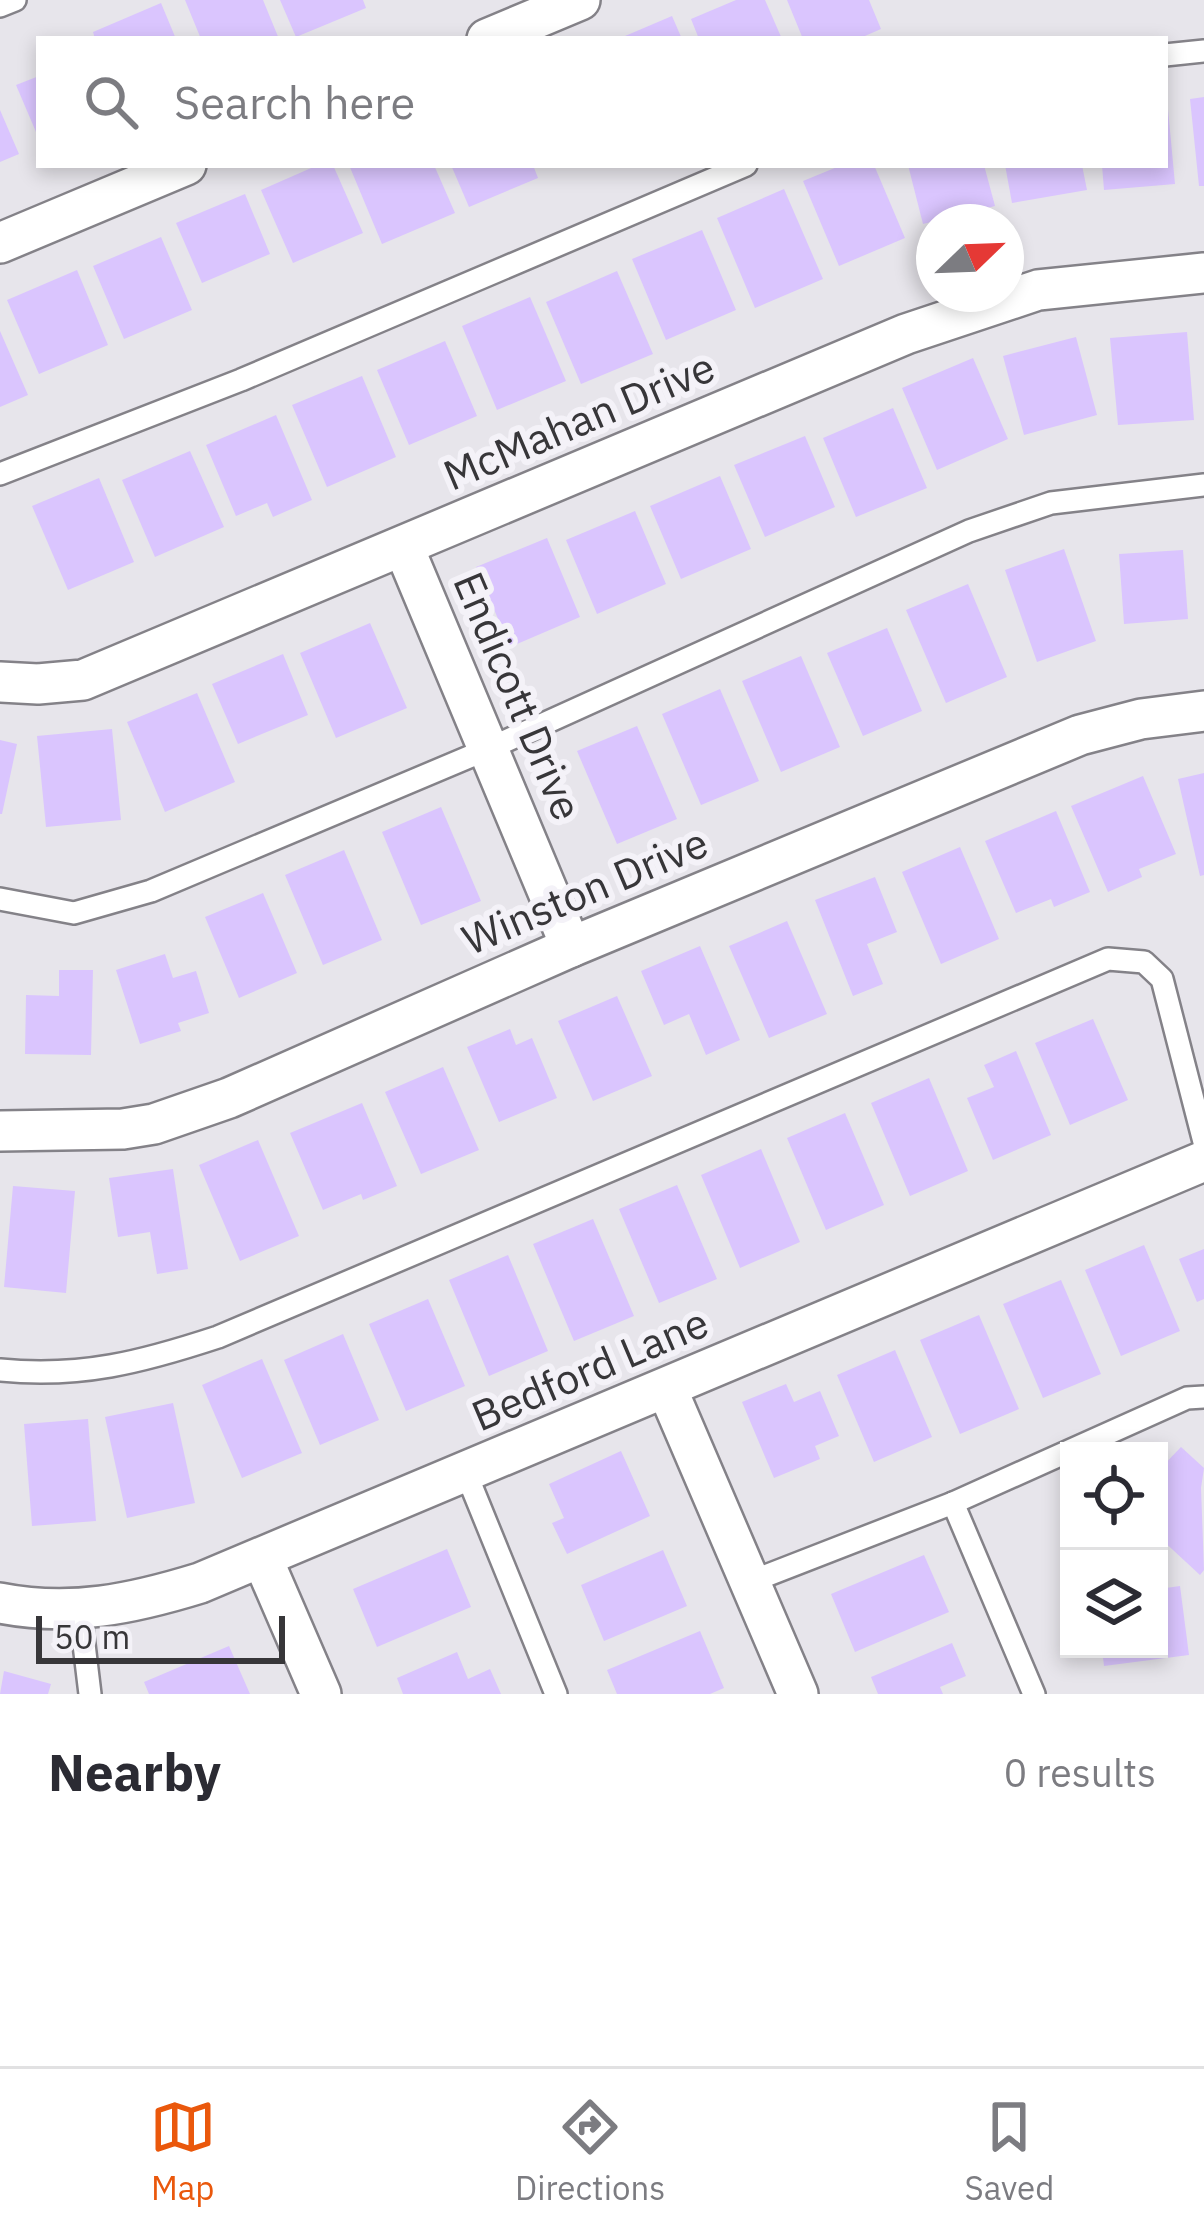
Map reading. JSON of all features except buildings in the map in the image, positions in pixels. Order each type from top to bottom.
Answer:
[{"type":"street","points":[[494,36],[580,0]]},
{"type":"street","points":[[0,243],[179,168]]},
{"type":"street","name":"McMahan Drive","points":[[0,682],[83,680],[906,334],[1039,290],[1204,273]]},
{"type":"street","name":"Endicott Drive","points":[[404,548],[571,947]]},
{"type":"street","name":"Winston Drive","points":[[0,1131],[123,1129],[154,1124],[229,1098],[571,947],[1079,735],[1141,719],[1204,711]]},
{"type":"street","name":"Bedford Lane","points":[[0,1604],[80,1611],[142,1601],[263,1560],[1204,1161]]},
{"type":"street","points":[[667,1389],[798,1694]]},
{"type":"street","points":[[263,1560],[321,1694]]},
{"type":"lane","points":[[0,6],[15,0]]},
{"type":"lane","points":[[1168,55],[1204,51]]},
{"type":"lane","points":[[0,473],[241,380],[739,168]]},
{"type":"lane","points":[[0,898],[74,913],[151,891],[488,749],[969,532],[1051,502],[1204,485]]},
{"type":"lane","points":[[0,1370],[36,1374],[138,1364],[218,1337],[1108,959],[1144,962],[1162,980],[1204,1142]]},
{"type":"lane","points":[[750,1582],[953,1502],[1187,1398],[1204,1397]]},
{"type":"lane","points":[[466,1473],[556,1694]]},
{"type":"lane","points":[[953,1502],[1034,1694]]},
{"type":"lane","points":[[80,1611],[90,1694]]}]
